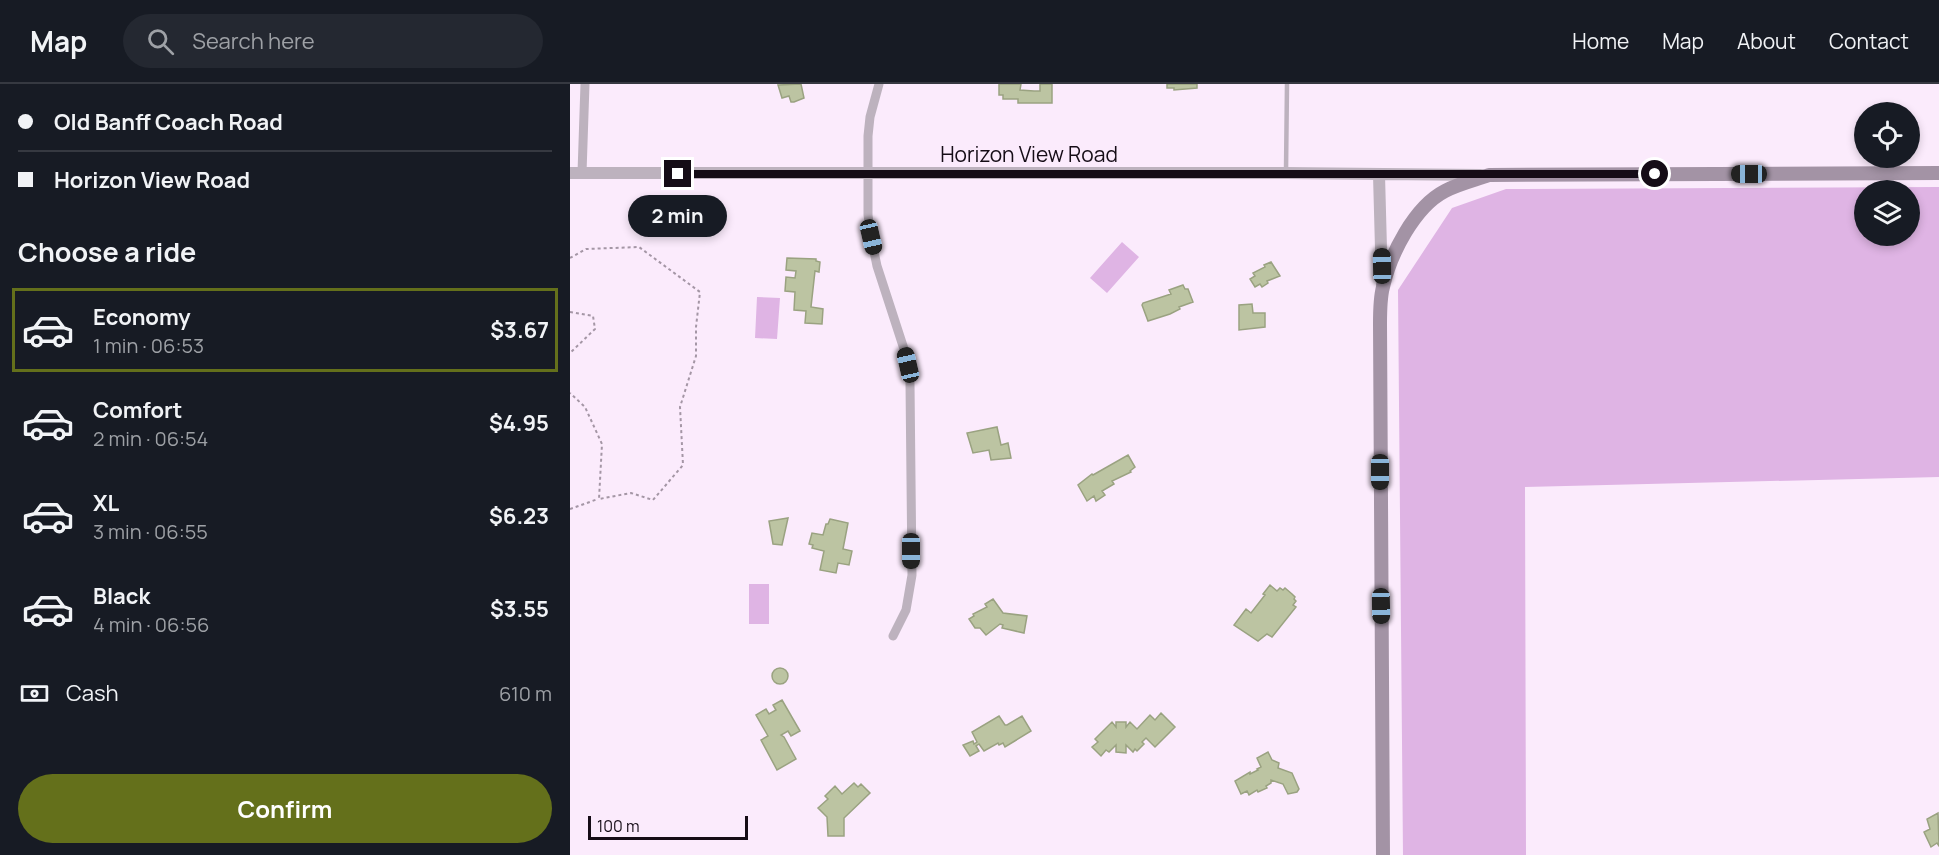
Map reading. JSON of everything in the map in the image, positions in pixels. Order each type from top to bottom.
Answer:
[{"type":"main road","points":[[1383,855],[1379,371],[1382,289],[1392,256],[1409,227],[1427,205],[1444,191],[1489,175],[1939,173]]},
{"type":"street","points":[[576,173],[585,84]]},
{"type":"street","points":[[879,84],[870,117],[868,214],[877,266],[904,349],[910,383],[912,575],[906,610],[893,636]]},
{"type":"street","name":"Horizon View Road","points":[[576,173],[1489,175]]},
{"type":"street","points":[[1379,175],[1382,289]]},
{"type":"lane","points":[[1286,173],[1287,84]]},
{"type":"path","points":[[570,258],[586,249],[639,247],[700,292],[696,327],[696,357],[680,407],[682,465],[653,500],[631,494],[599,498],[570,509]]},
{"type":"path","points":[[570,312],[593,316],[595,329],[570,353]]},
{"type":"path","points":[[570,393],[585,408],[602,444],[599,498]]},
{"type":"shaded area","points":[[1854,187],[1854,246],[1920,246],[1920,187],[1939,187],[1939,477],[1525,487],[1526,855],[1403,855],[1398,290],[1452,208],[1506,189]]},
{"type":"shaded area","points":[[1122,242],[1139,257],[1107,293],[1090,278]]},
{"type":"shaded area","points":[[757,297],[780,298],[777,339],[755,338]]},
{"type":"shaded area","points":[[749,584],[769,584],[769,624],[749,624]]},
{"type":"building","points":[[801,84],[804,98],[791,102],[789,96],[782,98],[778,85]]},
{"type":"building","points":[[999,84],[1021,84],[1020,90],[1040,91],[1040,84],[1052,84],[1052,103],[1018,103],[1018,99],[1003,99],[1003,95],[999,95]]},
{"type":"building","points":[[1167,84],[1197,84],[1197,88],[1174,90],[1174,88],[1167,88]]},
{"type":"building","points":[[787,258],[816,259],[820,262],[819,272],[815,271],[811,307],[823,309],[822,324],[805,323],[806,311],[794,310],[795,292],[785,291],[786,277],[795,278],[796,271],[786,270]]},
{"type":"building","points":[[1271,262],[1280,276],[1267,281],[1268,283],[1262,287],[1260,284],[1255,287],[1250,279],[1255,276],[1253,273]]},
{"type":"building","points":[[1183,285],[1185,289],[1188,289],[1193,302],[1179,307],[1180,309],[1170,314],[1148,321],[1143,303],[1171,294],[1169,290]]},
{"type":"building","points":[[1252,304],[1253,313],[1265,313],[1265,327],[1239,330],[1239,305]]},
{"type":"building","points":[[997,427],[1001,445],[1008,443],[1011,458],[991,460],[989,450],[973,453],[967,433]]},
{"type":"building","points":[[1128,455],[1135,467],[1131,472],[1112,481],[1114,484],[1102,491],[1105,495],[1096,501],[1094,496],[1087,501],[1078,485],[1092,474]]},
{"type":"building","points":[[788,518],[782,545],[773,544],[769,521]]},
{"type":"building","points":[[830,519],[848,523],[843,549],[852,551],[849,565],[838,563],[836,573],[820,570],[824,551],[812,548],[813,545],[809,544],[812,533],[823,535]]},
{"type":"building","points":[[1270,585],[1277,591],[1285,588],[1295,597],[1296,601],[1293,605],[1296,607],[1272,637],[1267,634],[1258,641],[1234,625],[1246,609],[1251,613]]},
{"type":"building","points":[[993,599],[1003,613],[1027,616],[1024,633],[1002,628],[1003,625],[1000,624],[986,635],[980,628],[975,628],[969,619],[974,616],[973,614],[987,607],[985,604]]},
{"type":"building","points":[[777,668],[783,668],[788,676],[786,682],[777,684],[772,679],[772,673]]},
{"type":"building","points":[[782,700],[800,731],[791,736],[788,731],[781,735],[796,759],[777,770],[761,740],[768,736],[756,715],[766,709],[769,714],[776,710],[773,705]]},
{"type":"building","points":[[1161,713],[1175,727],[1155,747],[1146,738],[1137,751],[1135,749],[1133,752],[1126,745],[1126,753],[1116,752],[1116,745],[1109,752],[1106,750],[1101,756],[1092,747],[1098,742],[1095,739],[1112,722],[1116,727],[1116,722],[1126,722],[1126,727],[1130,722],[1137,729],[1150,715],[1155,720]]},
{"type":"building","points":[[999,716],[1007,725],[1022,716],[1031,731],[1005,747],[1003,743],[999,745],[998,743],[984,751],[979,744],[976,746],[979,751],[970,756],[963,745],[973,741],[974,744],[977,742],[972,732]]},
{"type":"building","points":[[1268,752],[1272,760],[1279,763],[1278,768],[1292,773],[1299,789],[1297,792],[1288,794],[1283,784],[1271,780],[1267,788],[1249,795],[1247,791],[1241,794],[1235,781],[1258,770],[1261,767],[1257,758]]},
{"type":"building","points":[[854,783],[858,787],[861,784],[870,793],[844,818],[844,836],[828,836],[827,817],[818,808],[828,799],[825,796],[835,786],[842,794]]},
{"type":"building","points":[[1938,813],[1939,846],[1937,843],[1931,847],[1924,832],[1930,829],[1927,819]]},
{"type":"route","points":[[678,174],[1655,174]]}]
